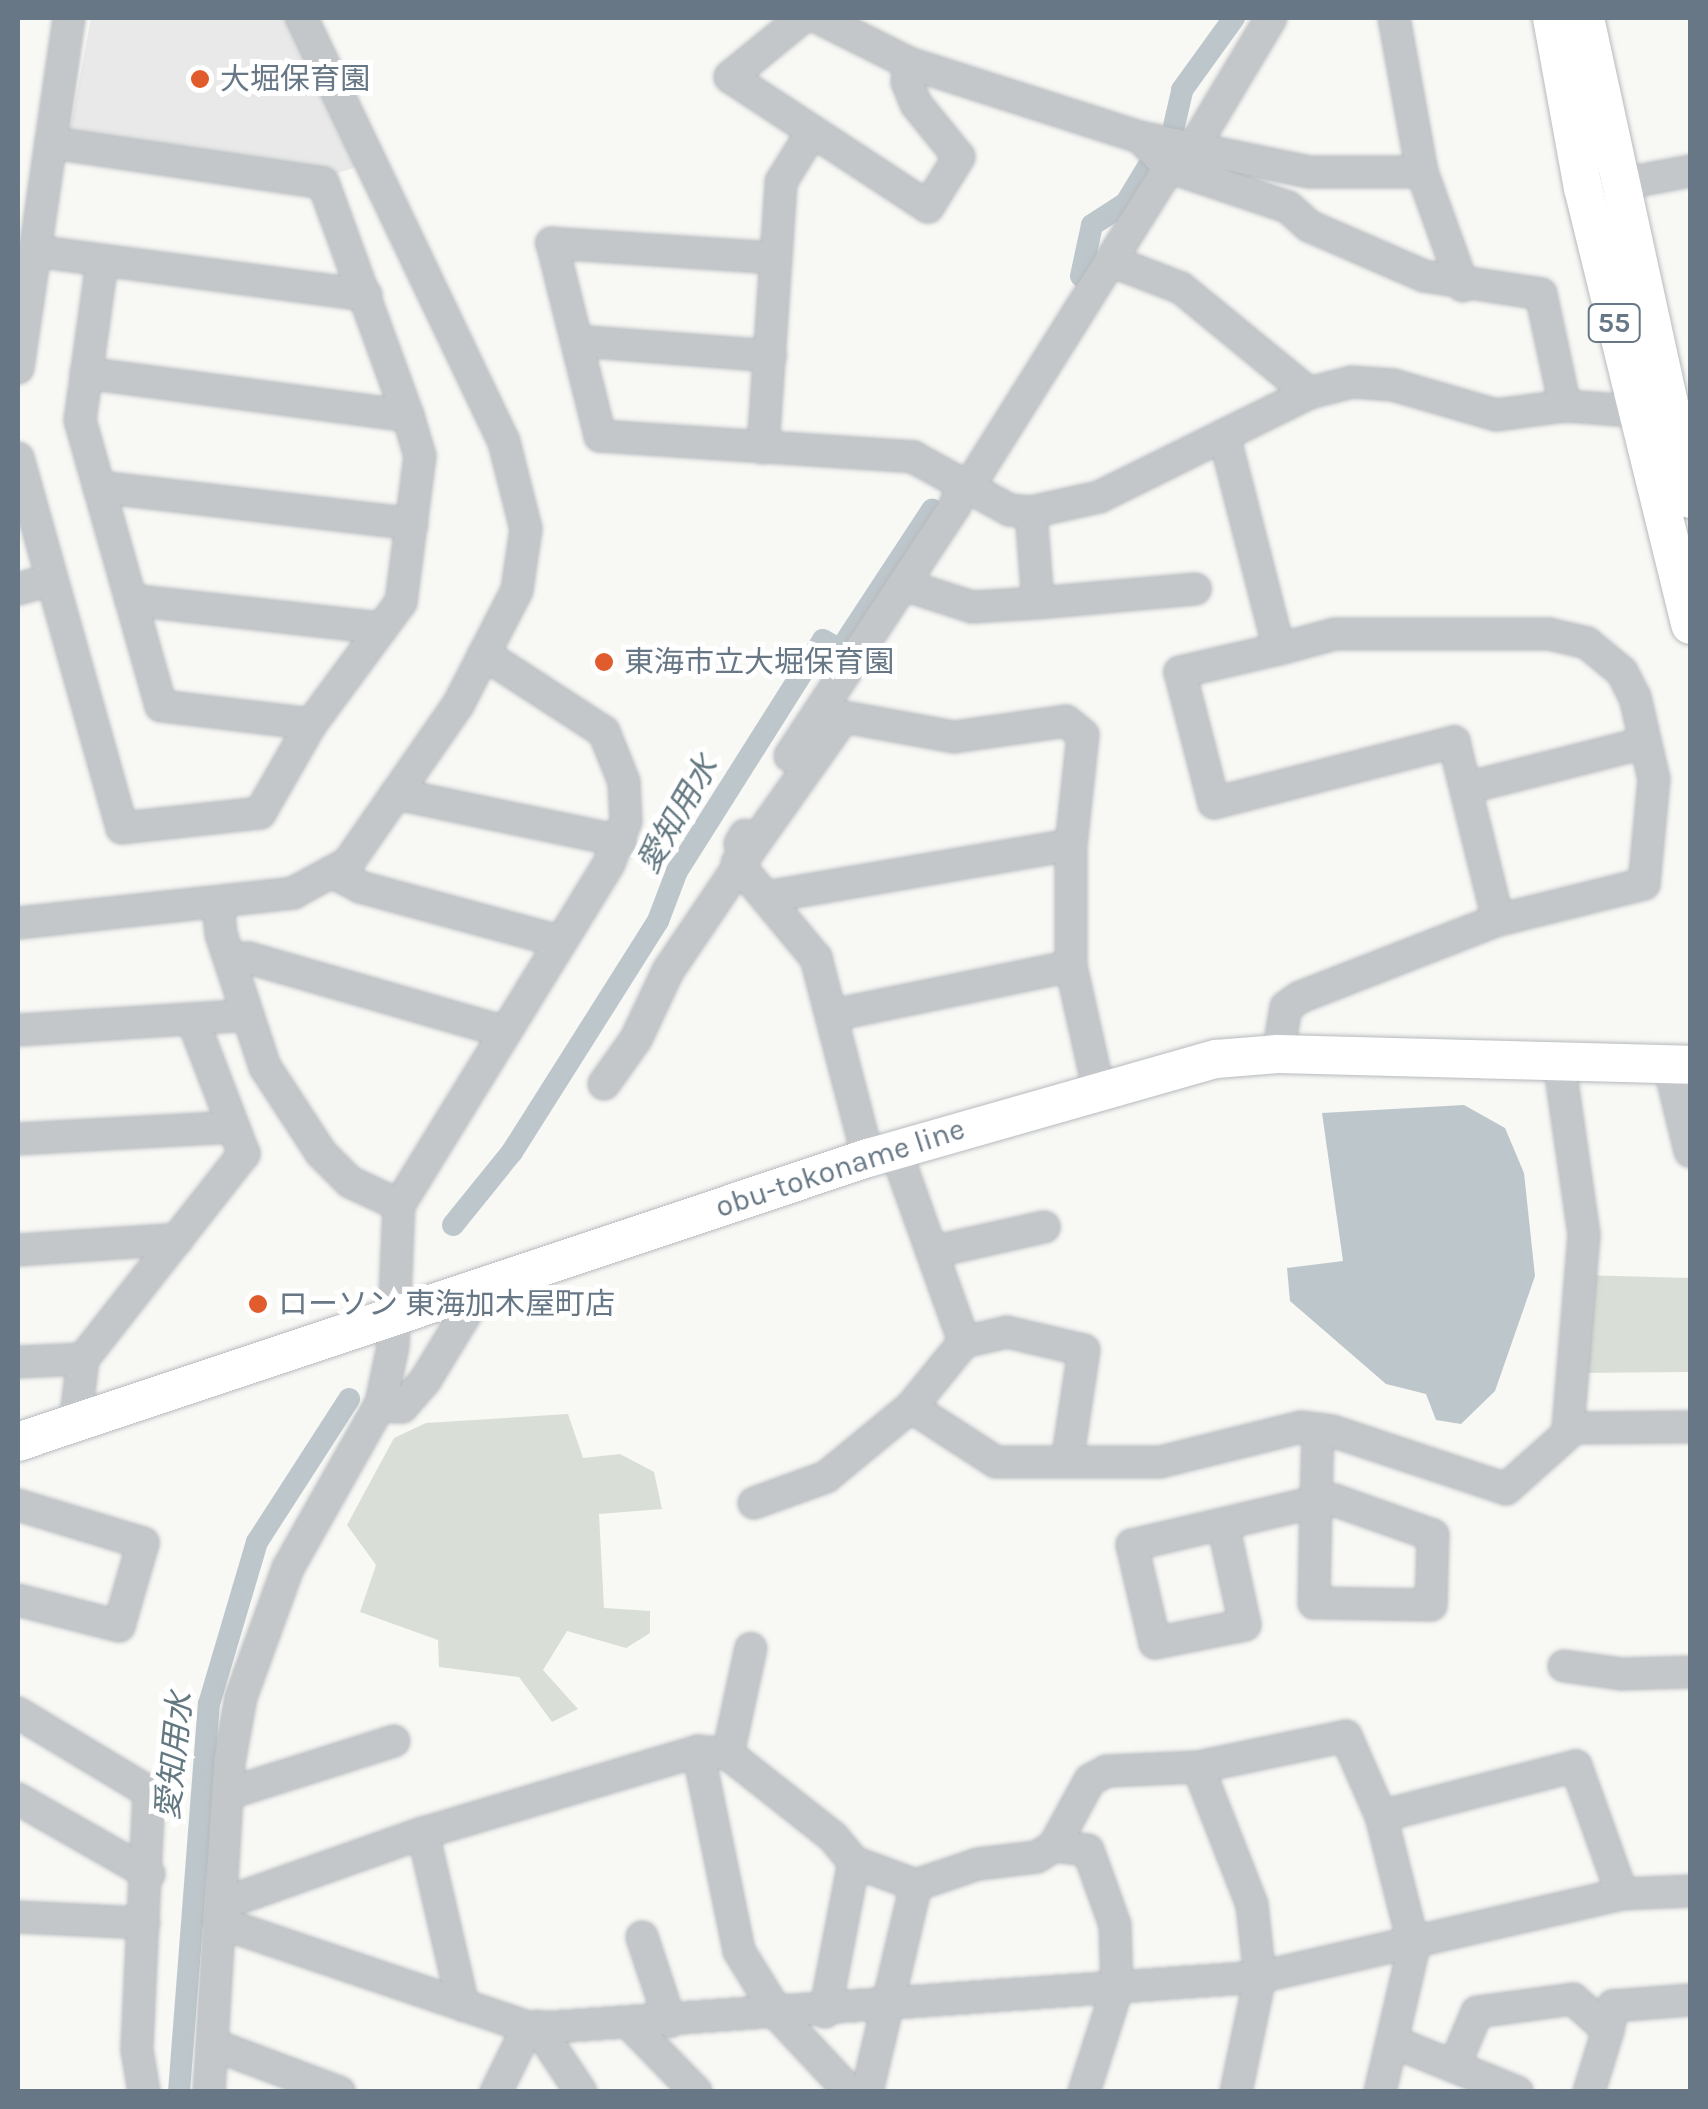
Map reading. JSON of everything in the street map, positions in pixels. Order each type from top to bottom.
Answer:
[{"type":"main road","name":"55","points":[[1552,18],[1634,411],[1690,625]]},
{"type":"main road","name":"55","points":[[1586,18],[1682,437],[1690,499]]},
{"type":"main road","name":"obu-tokoname line","points":[[18,1442],[290,1348],[392,1320],[881,1153],[1098,1087],[1216,1059],[1278,1054],[1680,1065]]},
{"type":"street","points":[[18,368],[69,18]]},
{"type":"street","points":[[18,923],[294,893],[348,862],[458,705],[517,590],[526,529],[522,499],[448,315],[302,18]]},
{"type":"street","points":[[802,18],[730,78],[928,208],[959,158],[916,104],[907,82],[909,63]]},
{"type":"street","points":[[819,18],[853,25],[909,63],[1140,137],[1195,145],[1219,157],[1309,172],[1422,172]]},
{"type":"street","points":[[1195,145],[1271,18]]},
{"type":"street","points":[[1394,18],[1422,172],[1462,286]]},
{"type":"street","points":[[763,448],[781,182],[812,132]]},
{"type":"street","points":[[1140,137],[1169,167],[1288,208],[1325,233],[1424,276],[1462,286],[1542,294],[1564,406]]},
{"type":"street","points":[[18,458],[122,828],[260,813],[311,724],[401,602],[420,456],[408,416],[323,182],[51,143]]},
{"type":"street","points":[[964,1342],[932,1252],[881,1153],[816,958],[766,897],[743,857],[740,844],[814,716],[904,585],[1169,167]]},
{"type":"street","points":[[1622,184],[1690,171]]},
{"type":"street","points":[[776,258],[552,243],[600,436],[913,457],[1010,510],[1031,512],[1099,497],[1309,393],[1372,382],[1496,415],[1564,406],[1634,411],[1682,437]]},
{"type":"street","points":[[35,251],[366,295]]},
{"type":"street","points":[[102,262],[80,420],[160,706],[311,724]]},
{"type":"street","points":[[1124,266],[1181,288],[1309,393]]},
{"type":"street","points":[[577,341],[770,356]]},
{"type":"street","points":[[86,373],[408,416]]},
{"type":"street","points":[[1224,435],[1280,649]]},
{"type":"street","points":[[99,487],[412,524]]},
{"type":"street","points":[[1031,512],[1038,603]]},
{"type":"street","points":[[18,589],[52,579]]},
{"type":"street","points":[[904,585],[972,607],[1195,589]]},
{"type":"street","points":[[131,600],[381,628]]},
{"type":"street","points":[[1278,1054],[1286,1007],[1300,997],[1498,920],[1644,884],[1654,779],[1622,672],[1572,637],[1358,632],[1180,672],[1214,803],[1454,742],[1498,920]]},
{"type":"street","points":[[208,2092],[228,1794],[241,1697],[267,1615],[380,1406],[392,1320],[399,1204],[620,841],[624,782],[604,732],[484,654]]},
{"type":"street","points":[[604,1084],[743,857],[844,717],[954,737],[1066,721],[1083,735],[1071,844],[1071,966],[1098,1087]]},
{"type":"street","points":[[1466,788],[1644,743]]},
{"type":"street","points":[[396,794],[620,841]]},
{"type":"street","points":[[766,897],[1071,844]]},
{"type":"street","points":[[332,872],[360,887],[559,941]]},
{"type":"street","points":[[218,904],[230,959],[265,1066],[321,1153],[350,1182],[399,1204]]},
{"type":"street","points":[[230,959],[268,963],[502,1030]]},
{"type":"street","points":[[833,1016],[1071,966]]},
{"type":"street","points":[[18,1030],[248,1015]]},
{"type":"street","points":[[75,1424],[83,1359],[244,1154],[193,1021]]},
{"type":"street","points":[[1559,1061],[1584,1234],[1568,1428],[1690,1427]]},
{"type":"street","points":[[1680,1065],[1690,1151]]},
{"type":"street","points":[[18,1140],[234,1128]]},
{"type":"street","points":[[932,1252],[1044,1226]]},
{"type":"street","points":[[18,1250],[178,1239]]},
{"type":"street","points":[[380,1406],[402,1406],[426,1379],[470,1307],[468,1291]]},
{"type":"street","points":[[754,1503],[826,1477],[911,1407],[964,1342],[1008,1332],[1084,1350],[1068,1462]]},
{"type":"street","points":[[18,1362],[83,1359]]},
{"type":"street","points":[[911,1407],[996,1462],[1160,1462],[1318,1429],[1506,1489],[1573,1429]]},
{"type":"street","points":[[1223,1524],[1245,1625],[1155,1643],[1132,1545],[1316,1502],[1334,1500],[1433,1535],[1432,1605],[1314,1603],[1316,1502],[1318,1429]]},
{"type":"street","points":[[18,1505],[143,1543],[119,1626],[18,1600]]},
{"type":"street","points":[[728,1754],[751,1648]]},
{"type":"street","points":[[1564,1666],[1622,1674],[1690,1672]]},
{"type":"street","points":[[18,1713],[149,1792],[150,1874],[137,2050],[144,2092]]},
{"type":"street","points":[[1054,1846],[1090,1780],[1107,1771],[1198,1767],[1346,1736],[1380,1816],[1414,1946],[1396,2043],[1380,2092]]},
{"type":"street","points":[[228,1794],[394,1741]]},
{"type":"street","points":[[220,1913],[423,1833],[698,1751],[728,1754],[854,1862],[916,1885],[978,1864],[1016,1863],[1054,1846],[1088,1850],[1115,1926],[1116,1989],[1084,2092]]},
{"type":"street","points":[[698,1751],[739,1951],[780,2016],[850,2092]]},
{"type":"street","points":[[1380,1816],[1576,1766],[1622,1894]]},
{"type":"street","points":[[1198,1767],[1252,1905],[1260,1977],[1236,2092]]},
{"type":"street","points":[[18,1798],[150,1874]]},
{"type":"street","points":[[423,1833],[463,2005]]},
{"type":"street","points":[[825,2012],[854,1862]]},
{"type":"street","points":[[867,2092],[890,2008],[916,1885]]},
{"type":"street","points":[[220,1913],[463,2005],[532,2026],[780,2016],[1260,1977],[1414,1946],[1622,1894],[1690,1891]]},
{"type":"street","points":[[18,1917],[144,1923]]},
{"type":"street","points":[[642,1937],[670,2021]]},
{"type":"street","points":[[1456,2062],[1478,2012],[1572,1999],[1608,2030]]},
{"type":"street","points":[[1588,2092],[1613,2006],[1690,2000]]},
{"type":"street","points":[[629,2023],[696,2092]]},
{"type":"street","points":[[496,2092],[532,2026]]},
{"type":"street","points":[[532,2026],[581,2092]]},
{"type":"street","points":[[1396,2043],[1456,2062],[1517,2092]]},
{"type":"street","points":[[214,2045],[339,2092]]},
{"type":"shaded area","name":"大堀保育園","points":[[91,18],[289,18],[365,164],[332,175],[68,141]]},
{"type":"shaded area","points":[[1464,1105],[1505,1128],[1524,1173],[1535,1276],[1495,1391],[1461,1424],[1436,1420],[1426,1394],[1386,1384],[1290,1301],[1287,1268],[1343,1261],[1322,1113]]},
{"type":"shaded area","points":[[1581,1275],[1690,1278],[1690,1372],[1575,1373]]},
{"type":"shaded area","points":[[568,1414],[583,1458],[620,1454],[654,1472],[662,1509],[599,1514],[604,1608],[650,1611],[650,1633],[626,1648],[567,1631],[543,1670],[578,1709],[552,1722],[519,1677],[439,1667],[438,1640],[360,1612],[376,1565],[347,1525],[394,1438],[426,1423]]},
{"type":"waterway","name":"愛知用水","points":[[1174,126],[1182,90],[1234,18]]},
{"type":"waterway","name":"愛知用水","points":[[1081,276],[1092,225],[1126,203],[1147,168]]},
{"type":"waterway","name":"愛知用水","points":[[453,1225],[512,1152],[658,921],[677,871],[823,640],[840,650],[932,510]]},
{"type":"waterway","name":"愛知用水","points":[[179,2092],[209,1704],[257,1542],[349,1399]]},
{"type":"place","name":"大堀保育園","points":[[200,79]]},
{"type":"place","name":"東海市立大堀保育園","points":[[604,662]]},
{"type":"place","name":"ローソン 東海加木屋町店","points":[[258,1304]]}]
